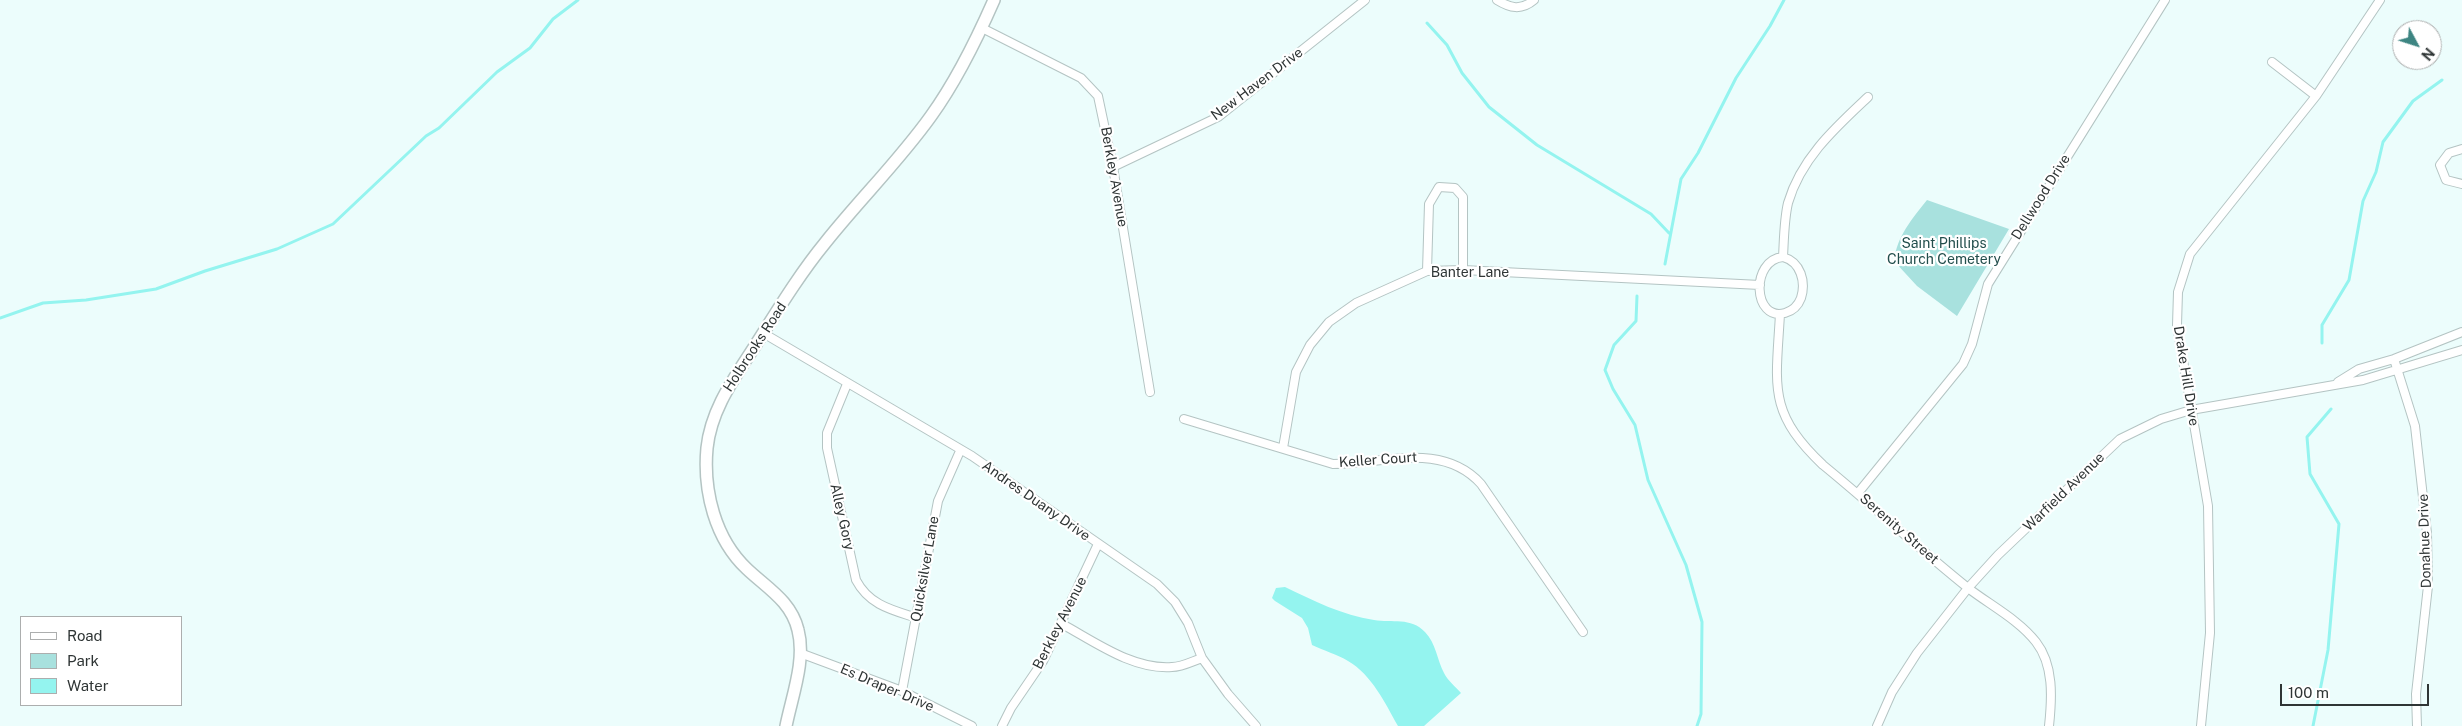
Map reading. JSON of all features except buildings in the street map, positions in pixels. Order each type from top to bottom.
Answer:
[{"type":"street","name":"Holbrooks Road","points":[[786,726],[800,653],[798,630],[788,607],[778,594],[748,570],[726,542],[716,520],[708,484],[707,448],[714,417],[728,388],[763,333],[826,242],[930,116],[952,86],[982,28],[994,0]]},
{"type":"street","name":"New Haven Drive","points":[[1113,167],[1218,117],[1365,0]]},
{"type":"street","points":[[1497,0],[1511,7],[1520,7],[1534,0]]},
{"type":"street","name":"Dellwood Drive","points":[[1858,494],[1963,364],[1972,344],[1988,284],[2165,0]]},
{"type":"street","name":"Drake Hill Drive","points":[[2201,726],[2210,633],[2211,564],[2208,506],[2177,325],[2178,292],[2190,254],[2316,96],[2380,0]]},
{"type":"street","name":"Berkley Avenue","points":[[982,28],[1068,70],[1091,86],[1102,105],[1150,392]]},
{"type":"street","points":[[2272,62],[2316,96]]},
{"type":"street","points":[[1783,257],[1788,204],[1796,185],[1826,136],[1868,97]]},
{"type":"street","points":[[2462,149],[2450,153],[2440,165],[2446,180],[2462,184]]},
{"type":"street","points":[[1427,271],[1429,204],[1438,187],[1455,188],[1463,197],[1463,270]]},
{"type":"street","points":[[1783,257],[1795,263],[1802,276],[1803,284],[1799,303],[1794,309],[1780,314],[1774,313],[1764,305],[1760,298],[1760,285],[1761,277],[1768,263],[1783,257]]},
{"type":"street","name":"Banter Lane","points":[[1283,448],[1296,372],[1310,345],[1329,322],[1356,303],[1427,271],[1463,270],[1760,285]]},
{"type":"street","name":"Serenity Street","points":[[1780,314],[1776,381],[1786,420],[1801,444],[1968,588],[2012,620],[2037,642],[2050,674],[2052,703],[2049,726]]},
{"type":"street","name":"Warfield Avenue","points":[[2336,383],[2359,369],[2394,359],[2462,332]]},
{"type":"street","name":"Andres Duany Drive","points":[[763,333],[847,384],[933,432],[960,451],[972,456],[1157,584],[1175,602],[1188,623],[1202,658],[1228,694],[1256,726]]},
{"type":"street","name":"Warfield Avenue","points":[[1877,726],[1892,692],[1912,661],[1968,588],[1998,555],[2120,439],[2161,418],[2191,410],[2336,383],[2364,380],[2462,350]]},
{"type":"street","name":"Donahue Drive","points":[[2394,359],[2416,426],[2427,533],[2428,586],[2416,694],[2417,726]]},
{"type":"street","name":"Alley Gory","points":[[847,384],[827,433],[827,448],[856,580],[862,591],[874,602],[917,618]]},
{"type":"street","name":"Keller Court","points":[[1184,419],[1333,464],[1355,464],[1422,456],[1446,461],[1474,476],[1507,519],[1582,632]]},
{"type":"street","name":"Quicksilver Lane","points":[[902,691],[938,501],[960,451]]},
{"type":"street","name":"Berkley Avenue","points":[[1002,726],[1011,708],[1044,661],[1098,544]]},
{"type":"street","points":[[1062,624],[1127,658],[1147,665],[1173,667],[1202,658]]},
{"type":"street","name":"Es Draper Drive","points":[[800,653],[902,691],[972,726]]},
{"type":"green space","name":"Saint Phillips Church Cemetery","points":[[1927,200],[2009,229],[1957,316],[1917,286],[1894,261],[1902,236]]},
{"type":"water","points":[[1285,587],[1351,615],[1381,621],[1407,622],[1420,627],[1432,641],[1446,676],[1461,693],[1424,726],[1398,726],[1383,699],[1364,674],[1344,659],[1312,645],[1308,628],[1302,618],[1272,598],[1276,588]]},
{"type":"waterway","points":[[0,318],[43,303],[86,300],[156,289],[205,271],[277,249],[333,224],[426,136],[439,128],[497,72],[530,48],[553,19],[578,0]]},
{"type":"waterway","points":[[1665,264],[1681,179],[1698,153],[1736,78],[1770,26],[1784,0]]},
{"type":"waterway","points":[[1427,23],[1447,45],[1462,73],[1489,107],[1537,145],[1651,214],[1669,233]]},
{"type":"waterway","points":[[2322,343],[2322,325],[2349,280],[2363,201],[2376,172],[2383,142],[2413,101],[2442,80]]},
{"type":"waterway","points":[[1637,296],[1636,321],[1614,345],[1605,370],[1613,389],[1635,425],[1648,480],[1686,565],[1702,622],[1701,714],[1697,726]]},
{"type":"waterway","points":[[2313,726],[2328,650],[2339,524],[2310,474],[2307,437],[2331,409]]}]
